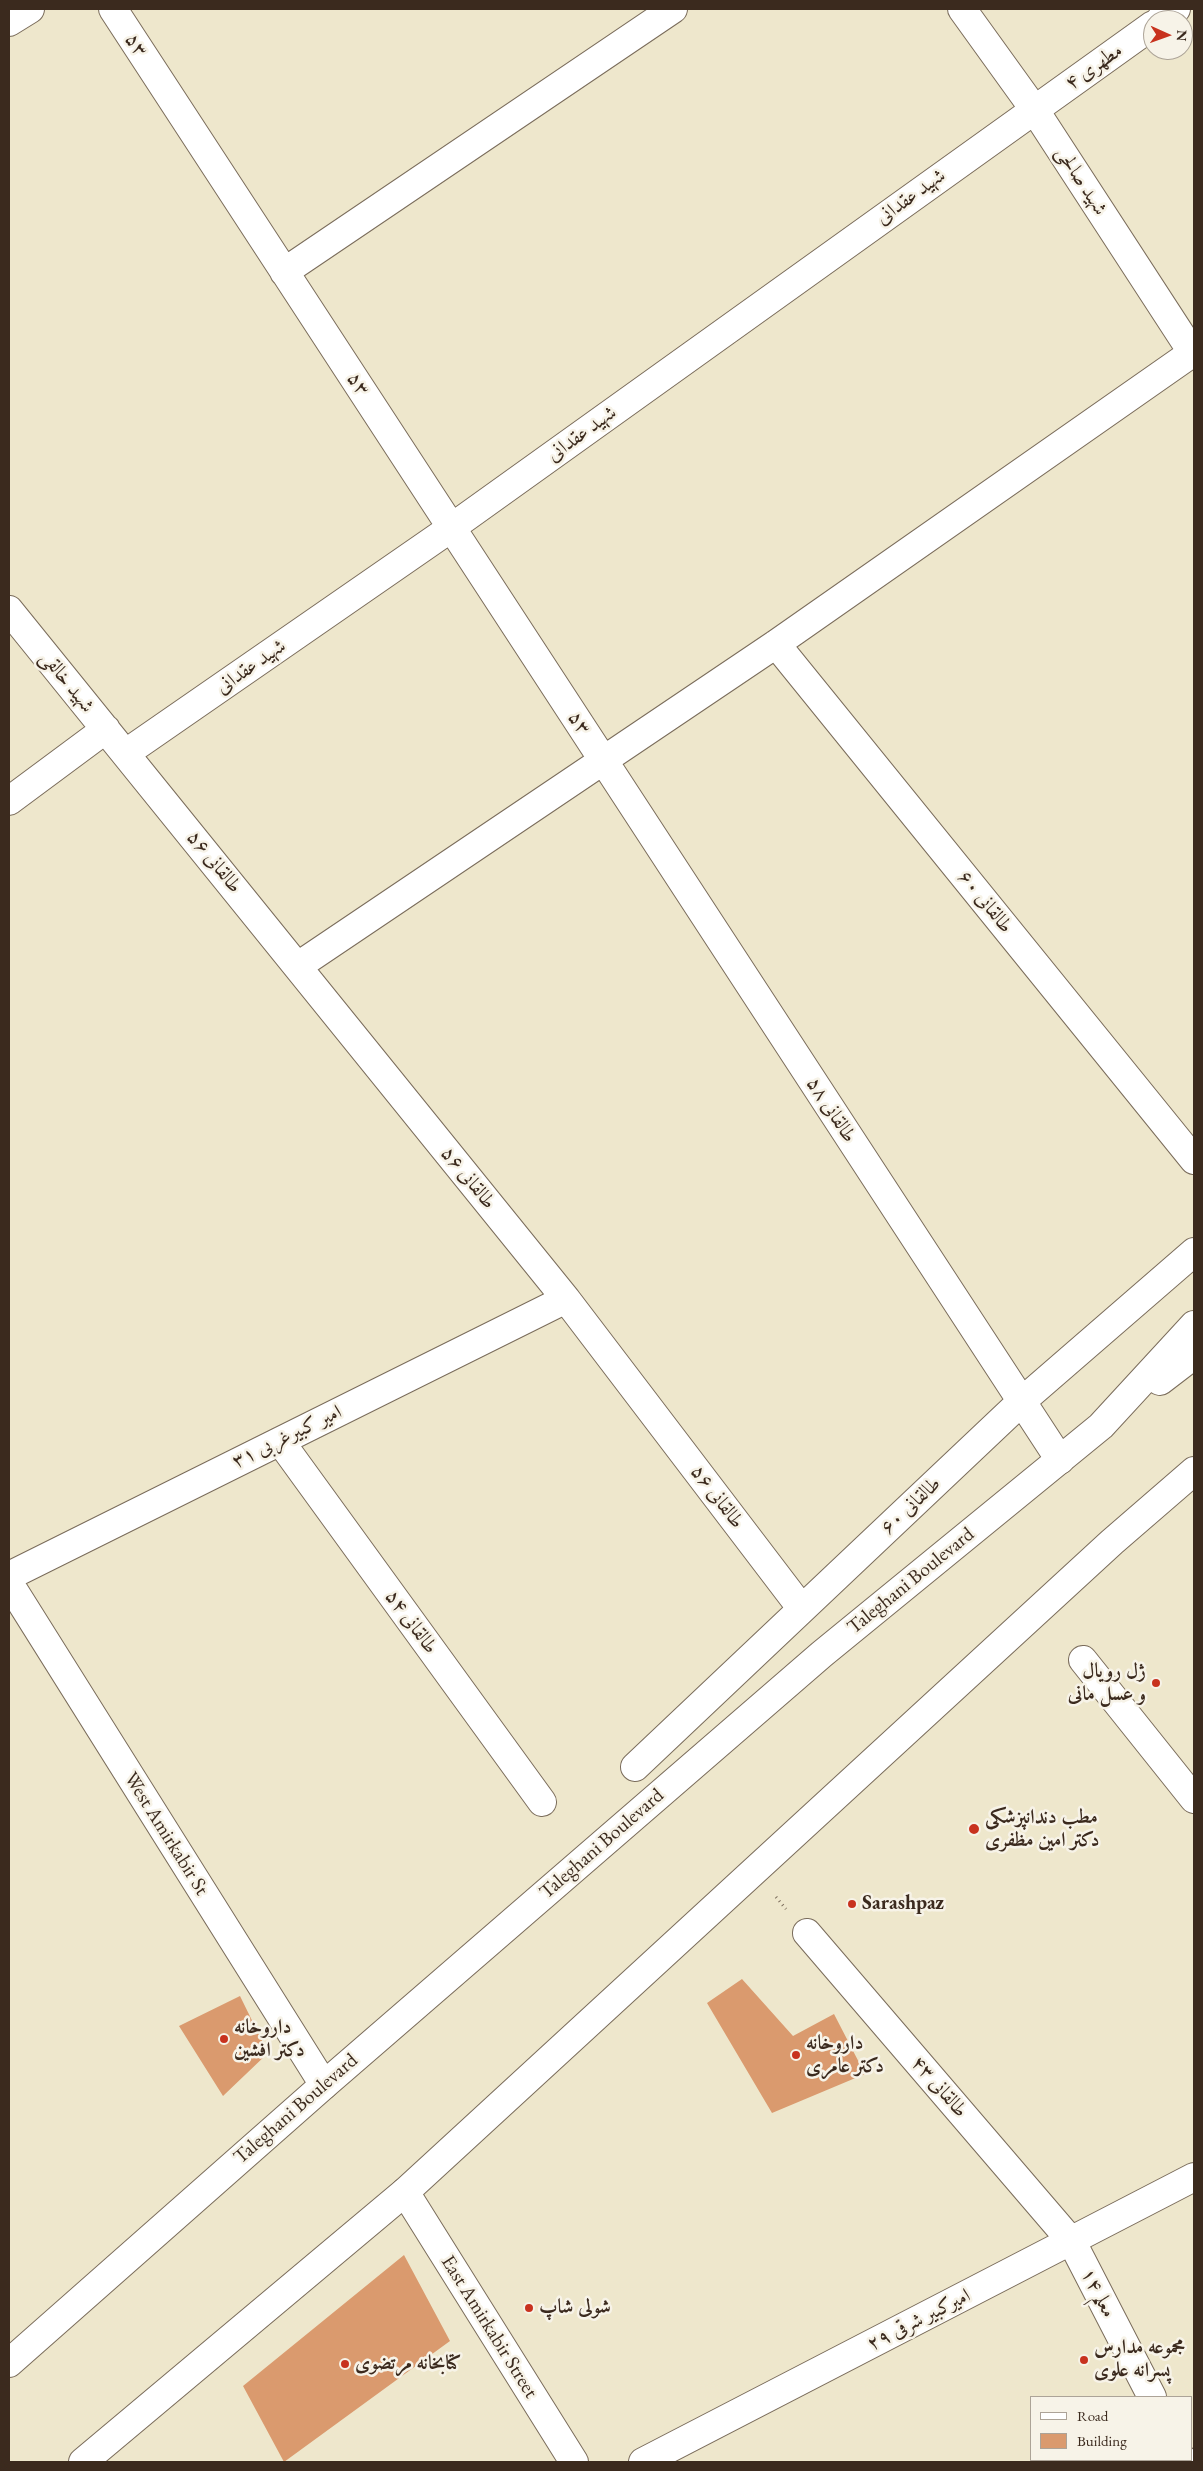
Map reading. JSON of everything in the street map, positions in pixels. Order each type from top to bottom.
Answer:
[{"type":"street","points":[[9,22],[30,9]]},
{"type":"street","name":"۵۳","points":[[113,9],[603,760]]},
{"type":"street","points":[[284,272],[673,9]]},
{"type":"street","name":"شهید صالحی","points":[[962,9],[1034,109],[1193,354]]},
{"type":"street","name":"مطهری ۴","points":[[1034,109],[1143,32]]},
{"type":"street","name":"شهید عقدانی","points":[[126,753],[451,528],[1034,109]]},
{"type":"street","points":[[298,966],[776,644],[1193,354]]},
{"type":"street","name":"شهید خالقی","points":[[9,610],[126,753]]},
{"type":"street","name":"طالقانی ۶۰","points":[[776,644],[1194,1160]]},
{"type":"street","points":[[9,801],[106,729]]},
{"type":"street","name":"طالقانی ۵۶","points":[[126,753],[566,1299],[802,1609]]},
{"type":"street","name":"طالقانی ۵۸","points":[[603,760],[1060,1460]]},
{"type":"street","name":"طالقانی ۶۰","points":[[635,1767],[1022,1402],[1194,1252]]},
{"type":"street","name":"امیر کبیرغربی ۳۱","points":[[9,1576],[566,1299]]},
{"type":"street","name":"Taleghani Boulevard","points":[[9,2363],[324,2085],[822,1654],[1102,1426],[1194,1325]]},
{"type":"street","points":[[1102,1426],[1194,1355]]},
{"type":"street","name":"طالقانی ۵۴","points":[[280,1441],[542,1802]]},
{"type":"street","points":[[1112,1542],[1194,1458]]},
{"type":"street","points":[[83,2462],[405,2192],[1112,1542],[1194,1471]]},
{"type":"street","name":"West Amirkabir St","points":[[9,1583],[324,2085]]},
{"type":"street","points":[[1083,1660],[1194,1799]]},
{"type":"street","name":"طالقانی ۴۳","points":[[807,1933],[1072,2242]]},
{"type":"street","name":"امیرکبیر شرقی ۲۹","points":[[643,2462],[1072,2242],[1194,2177]]},
{"type":"street","name":"East Amirkabir Street","points":[[405,2192],[574,2462]]},
{"type":"street","name":"معلم ۱۴","points":[[1072,2242],[1151,2396]]},
{"type":"path","points":[[755,1871],[807,1933]]},
{"type":"building","name":"داروخانه دکتر عامری","points":[[742,1979],[793,2036],[834,2014],[865,2074],[772,2113],[707,2003]]},
{"type":"building","name":"داروخانه دکتر افشین","points":[[240,1996],[268,2053],[223,2096],[179,2026]]},
{"type":"building","name":"کتابخانه مرتضوی","points":[[404,2255],[450,2341],[284,2462],[243,2386]]},
{"type":"place","name":"ژل رویال و عسل مانی","points":[[1156,1683]]},
{"type":"place","name":"مطب دندانپزشکی دکتر امین مظفری","points":[[974,1829]]},
{"type":"place","name":"Sarashpaz","points":[[852,1904]]},
{"type":"place","name":"داروخانه دکتر افشین","points":[[224,2039]]},
{"type":"place","name":"داروخانه دکتر عامری","points":[[796,2055]]},
{"type":"place","name":"شولی شاپ","points":[[529,2308]]},
{"type":"place","name":"مجموعه مدارس پسرانه علوی","points":[[1084,2360]]},
{"type":"place","name":"کتابخانه مرتضوی","points":[[345,2364]]}]
